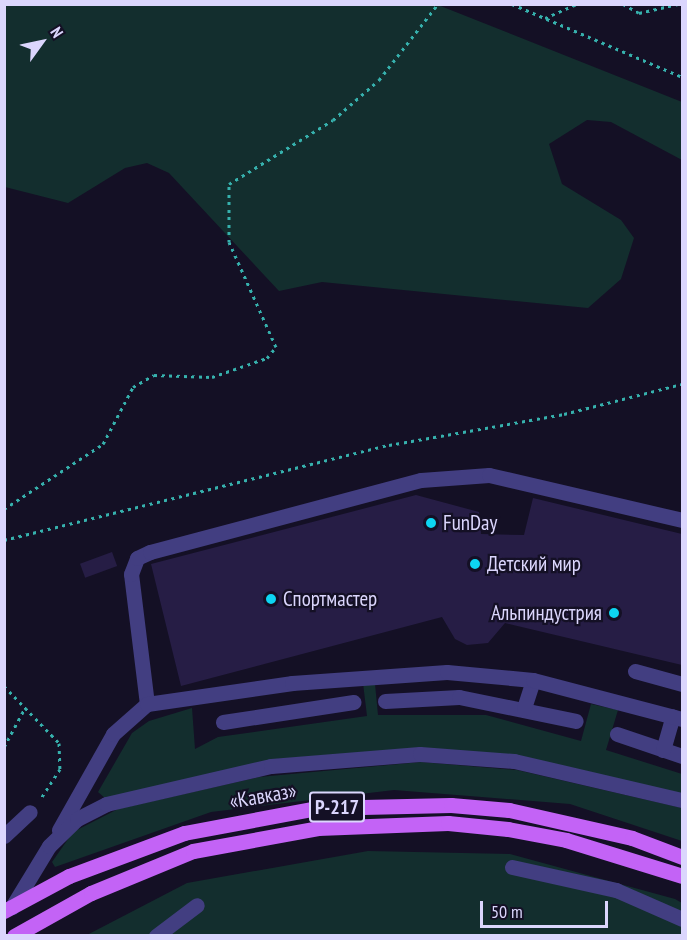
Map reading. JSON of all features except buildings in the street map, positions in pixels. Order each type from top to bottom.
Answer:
[{"type":"main road","name":"«Кавказ»","points":[[8,909],[69,876],[184,833],[318,808],[451,805],[509,810],[632,838],[682,857]]},
{"type":"main road","name":"«Кавказ»","points":[[14,935],[91,893],[193,851],[318,828],[448,823],[508,829],[596,848],[682,876]]},
{"type":"lane","points":[[147,704],[131,574],[137,558],[150,552],[421,480],[489,475],[682,520]]},
{"type":"lane","points":[[635,670],[682,684]]},
{"type":"lane","points":[[8,909],[50,846],[113,734],[147,704],[292,682],[447,672],[533,680],[678,718],[663,750]]},
{"type":"lane","points":[[524,708],[533,680]]},
{"type":"lane","points":[[292,682],[296,709]]},
{"type":"lane","points":[[385,701],[459,697],[524,708],[576,721]]},
{"type":"lane","points":[[223,722],[353,702]]},
{"type":"lane","points":[[617,734],[682,756]]},
{"type":"lane","points":[[50,846],[77,819],[106,804],[271,766],[341,757],[420,754],[514,761],[682,800]]},
{"type":"lane","points":[[4,836],[30,812]]},
{"type":"lane","points":[[512,867],[615,890],[682,919]]},
{"type":"lane","points":[[156,936],[197,905]]},
{"type":"path","points":[[4,509],[103,444],[133,387],[154,375],[212,377],[267,358],[276,347],[230,242],[229,184],[333,120],[379,80],[438,4]]},
{"type":"path","points":[[512,4],[682,77]]},
{"type":"path","points":[[544,18],[577,4]]},
{"type":"path","points":[[623,4],[639,13],[678,4]]},
{"type":"path","points":[[4,540],[389,446],[564,414],[682,384]]},
{"type":"path","points":[[4,686],[59,743],[60,769],[30,812]]},
{"type":"path","points":[[4,747],[25,708]]},
{"type":"green space","points":[[5,4],[438,5],[682,102],[682,160],[611,122],[587,120],[549,144],[562,184],[621,220],[634,238],[621,279],[588,308],[322,282],[279,291],[169,173],[147,163],[125,168],[68,203],[5,187]]},
{"type":"green space","points":[[363,683],[375,684],[378,715],[486,715],[581,741],[591,704],[618,710],[606,750],[682,774],[682,795],[420,748],[277,759],[106,799],[98,792],[132,733],[149,721],[192,708],[195,749],[218,737],[367,716]]},
{"type":"green space","points":[[421,762],[517,770],[682,808],[682,841],[570,804],[394,790],[211,812],[55,867],[52,862],[73,832],[118,809],[259,777]]},
{"type":"green space","points":[[368,851],[510,854],[675,899],[682,903],[682,935],[85,936],[187,883]]},
{"type":"place","name":"FunDay","points":[[431,523]]},
{"type":"place","name":"Детский мир","points":[[475,564]]},
{"type":"place","name":"Спортмастер","points":[[271,599]]},
{"type":"place","name":"Альпиндустрия","points":[[614,613]]}]
